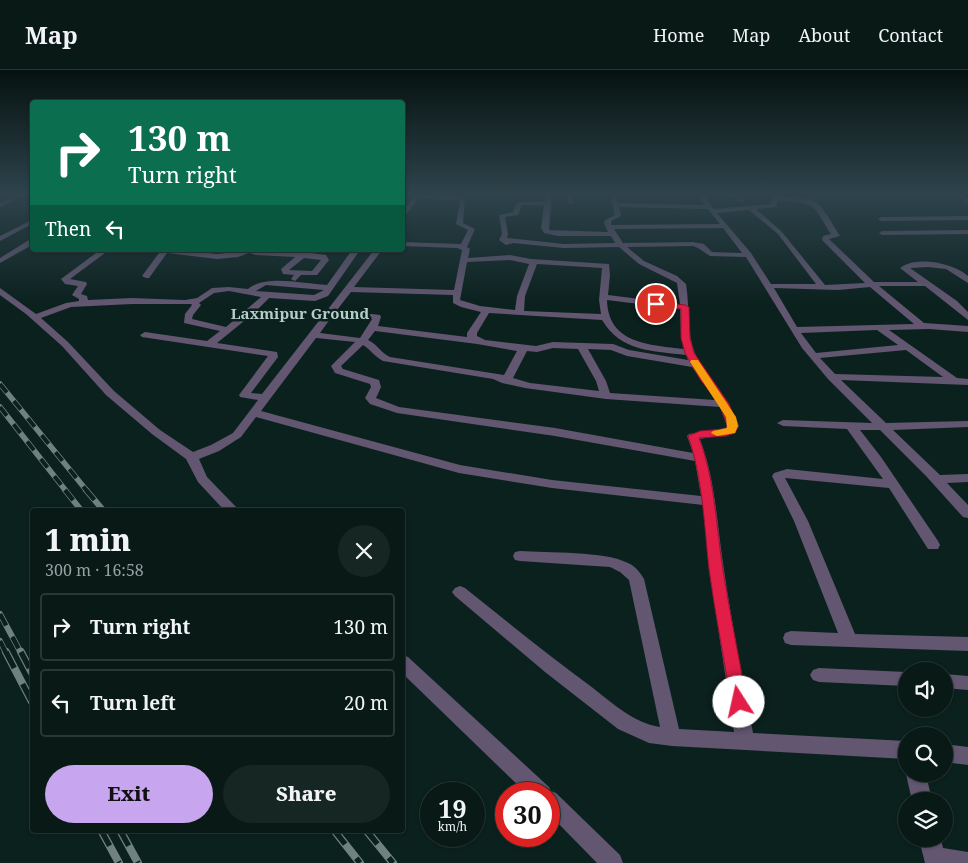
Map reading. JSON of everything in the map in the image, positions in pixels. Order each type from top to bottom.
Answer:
[{"type":"street","points":[[0,239],[18,230]]},
{"type":"street","points":[[463,247],[471,230]]},
{"type":"street","points":[[503,240],[504,230]]},
{"type":"street","points":[[545,230],[546,232],[578,235],[595,230]]},
{"type":"street","points":[[503,240],[564,246],[602,230]]},
{"type":"street","points":[[618,230],[627,254],[637,261],[679,280],[682,284],[686,338],[692,358],[724,404],[733,426],[731,431],[726,433],[693,436],[701,458],[709,501],[716,570],[745,740]]},
{"type":"street","points":[[654,230],[686,235],[695,230]]},
{"type":"street","points":[[670,230],[686,235]]},
{"type":"street","points":[[682,230],[710,254],[748,255]]},
{"type":"street","points":[[727,230],[748,255],[794,330],[813,356],[880,426],[938,479],[968,514]]},
{"type":"street","points":[[776,230],[822,284],[820,287]]},
{"type":"street","points":[[832,230],[836,236],[824,238],[872,285],[922,326]]},
{"type":"street","points":[[882,233],[968,232]]},
{"type":"street","points":[[503,240],[516,246],[513,258]]},
{"type":"street","points":[[0,260],[30,243]]},
{"type":"street","points":[[405,244],[463,247],[467,252],[457,293],[456,301],[460,305],[486,310],[606,317]]},
{"type":"street","points":[[83,303],[84,298],[76,295],[83,284],[68,282],[65,279],[103,252]]},
{"type":"street","points":[[146,276],[164,252]]},
{"type":"street","points":[[173,252],[222,258],[233,257],[244,252]]},
{"type":"street","points":[[253,252],[307,252],[325,260],[314,273],[299,274],[286,272],[285,269],[307,252]]},
{"type":"street","points":[[36,317],[69,305],[83,303],[194,302],[212,291],[219,290],[315,298],[325,294],[355,252]]},
{"type":"street","points":[[192,457],[216,448],[237,435],[377,252]]},
{"type":"street","points":[[465,260],[513,258],[530,261],[606,266],[603,297],[606,317],[620,338],[628,343],[642,347],[692,358]]},
{"type":"street","points":[[519,312],[525,284],[533,266],[530,261]]},
{"type":"street","points":[[968,281],[957,270],[946,266],[905,267],[906,270],[954,303],[968,317]]},
{"type":"street","points":[[290,284],[299,274]]},
{"type":"street","points":[[250,292],[262,283],[329,288]]},
{"type":"street","points":[[768,286],[838,288],[926,284]]},
{"type":"street","points":[[349,289],[457,293]]},
{"type":"street","points":[[0,291],[36,317],[65,344],[110,393],[156,432],[192,457],[196,471],[201,479],[230,508]]},
{"type":"street","points":[[210,344],[267,295]]},
{"type":"street","points":[[603,297],[685,307]]},
{"type":"street","points":[[194,302],[198,305],[189,314],[187,321],[228,330]]},
{"type":"street","points":[[476,341],[472,337],[472,333],[486,310]]},
{"type":"street","points":[[332,312],[377,318],[372,328],[336,366],[336,369],[376,382],[376,387],[370,397],[371,400],[393,409],[555,432],[701,458]]},
{"type":"street","points":[[794,330],[922,326],[968,329]]},
{"type":"street","points":[[878,327],[954,381]]},
{"type":"street","points":[[372,328],[534,350],[547,345],[613,347],[628,353],[692,358]]},
{"type":"street","points":[[145,335],[274,354],[244,395],[265,398]]},
{"type":"street","points":[[314,335],[372,344],[377,348],[380,356],[387,359],[458,372],[496,376],[506,381],[528,386],[606,396],[724,404]]},
{"type":"street","points":[[582,347],[606,396]]},
{"type":"street","points":[[506,381],[522,352],[520,348]]},
{"type":"street","points":[[813,356],[863,350],[909,348]]},
{"type":"street","points":[[832,377],[968,382]]},
{"type":"street","points":[[254,413],[459,469],[571,486],[709,501]]},
{"type":"street","points":[[783,423],[851,426],[968,424]]},
{"type":"street","points":[[851,426],[873,453],[933,545]]},
{"type":"street","points":[[849,640],[808,538],[778,476],[787,473],[892,484]]},
{"type":"street","points":[[938,479],[968,478]]},
{"type":"street","points":[[520,556],[610,562],[621,565],[632,572],[636,579],[672,737]]},
{"type":"street","points":[[460,592],[551,667],[625,723],[649,734],[672,737],[898,750]]},
{"type":"street","points":[[791,638],[968,644]]},
{"type":"street","points":[[405,665],[529,782]]},
{"type":"street","points":[[819,675],[898,679]]},
{"type":"street","points":[[953,682],[968,683]]},
{"type":"street","points":[[953,754],[968,756]]},
{"type":"street","points":[[560,811],[612,863]]},
{"type":"street","points":[[934,853],[968,863]]},
{"type":"railway","points":[[0,384],[87,491]]},
{"type":"railway","points":[[0,407],[66,491]]},
{"type":"railway","points":[[65,490],[79,508]]},
{"type":"railway","points":[[86,490],[101,508]]},
{"type":"railway","points":[[0,614],[21,653]]},
{"type":"railway","points":[[0,641],[6,653]]},
{"type":"railway","points":[[6,652],[30,698]]},
{"type":"railway","points":[[21,652],[30,669]]},
{"type":"railway","points":[[103,833],[119,863]]},
{"type":"railway","points":[[122,833],[138,863]]},
{"type":"railway","points":[[336,833],[360,863]]},
{"type":"railway","points":[[368,833],[393,863]]},
{"type":"slow traffic","points":[[694,362],[731,417],[733,426],[731,431],[717,433]]},
{"type":"district","name":"Laxmipur Ground","points":[[300,314]]},
{"type":"route","points":[[656,304],[685,307],[686,338],[690,353],[705,379],[724,404],[731,417],[733,426],[731,431],[726,433],[696,434],[693,436],[701,458],[709,501],[716,570],[739,702]]}]
